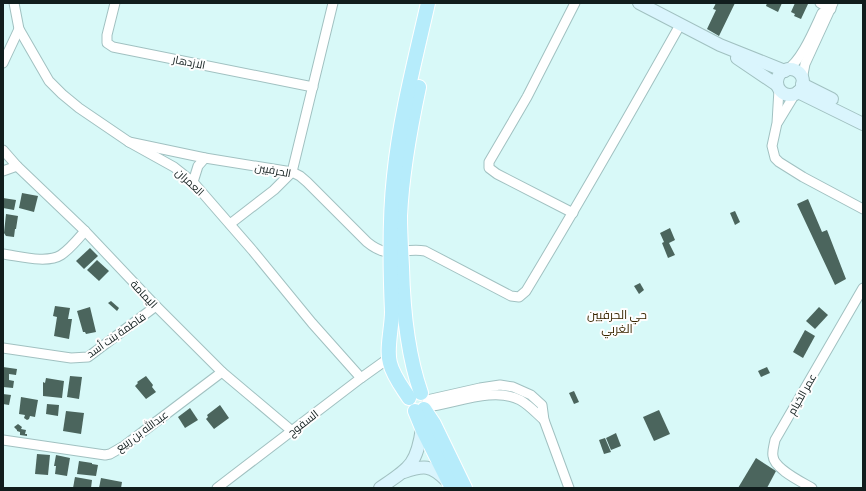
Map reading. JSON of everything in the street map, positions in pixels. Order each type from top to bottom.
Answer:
[{"type":"main road","points":[[428,3],[397,150],[393,182],[396,252],[404,311],[420,403],[422,428],[451,486]]},
{"type":"main road","points":[[438,3],[410,130],[396,252],[391,364],[434,424],[465,488]]},
{"type":"main road","points":[[391,364],[394,354],[400,352],[406,354],[413,363]]},
{"type":"main road","points":[[391,364],[402,372],[408,371],[413,363]]},
{"type":"street","name":"العمران","points":[[14,3],[19,28],[49,81],[79,108],[129,142],[174,167],[193,182],[312,323],[361,378]]},
{"type":"street","name":"الازدهار","points":[[116,3],[107,35],[107,43],[113,47],[313,87]]},
{"type":"street","points":[[230,224],[274,190],[292,172],[333,3]]},
{"type":"street","points":[[573,212],[497,174],[489,168],[489,162],[527,97],[575,3]]},
{"type":"street","points":[[639,3],[720,45],[785,70],[793,70],[797,72],[799,87]]},
{"type":"street","points":[[827,5],[797,61],[791,68],[785,70],[778,76],[777,123],[772,146],[775,158],[779,162],[863,209]]},
{"type":"street","points":[[777,123],[799,87],[805,64],[827,5]]},
{"type":"street","points":[[396,252],[425,251],[512,296],[519,297],[526,292],[680,25]]},
{"type":"street","points":[[3,63],[19,28]]},
{"type":"street","points":[[720,45],[786,94],[799,87]]},
{"type":"street","points":[[799,87],[863,116]]},
{"type":"street","points":[[799,87],[863,124]]},
{"type":"street","name":"الحرفيين","points":[[129,142],[205,158],[292,172],[300,176],[371,245],[380,250],[396,252]]},
{"type":"street","name":"اليمامة","points":[[3,150],[17,166],[85,231],[156,306],[222,372],[292,430]]},
{"type":"street","points":[[193,182],[198,166],[205,158]]},
{"type":"street","points":[[3,171],[17,166]]},
{"type":"street","points":[[3,254],[53,259],[61,255],[85,231]]},
{"type":"street","name":"عمر الخيام","points":[[812,488],[781,469],[775,463],[772,458],[775,440],[863,288]]},
{"type":"street","name":"فاطمة بنت أسد","points":[[3,348],[71,358],[88,357],[156,306]]},
{"type":"street","name":"السفوح","points":[[223,486],[292,430],[361,378],[391,364]]},
{"type":"street","name":"عبدالله بن ربيع","points":[[3,440],[110,454],[124,446],[222,372]]},
{"type":"street","points":[[420,403],[442,405],[491,394],[506,394],[526,403],[544,420],[569,488]]},
{"type":"street","points":[[380,488],[403,472],[412,463],[417,452],[422,428]]},
{"type":"street","points":[[403,472],[418,467],[430,468],[437,471],[451,486]]},
{"type":"building","points":[[716,3],[735,3],[719,36],[707,29],[716,10],[713,9]]},
{"type":"building","points":[[767,3],[782,3],[778,12],[766,6]]},
{"type":"building","points":[[795,3],[808,4],[801,19],[794,16],[795,14],[791,12]]},
{"type":"building","points":[[22,193],[38,196],[34,212],[19,208]]},
{"type":"building","points":[[3,198],[16,200],[14,210],[3,208]]},
{"type":"building","points":[[808,199],[822,232],[827,230],[846,279],[835,285],[797,204]]},
{"type":"building","points":[[735,211],[740,222],[735,225],[730,213]]},
{"type":"building","points":[[6,214],[18,216],[14,237],[6,236],[4,233]]},
{"type":"building","points":[[670,228],[675,240],[669,243],[675,255],[668,258],[660,233]]},
{"type":"building","points":[[90,248],[98,256],[84,269],[76,261]]},
{"type":"building","points":[[97,260],[109,271],[99,281],[87,270]]},
{"type":"building","points":[[640,283],[644,290],[639,294],[634,286]]},
{"type":"building","points":[[111,301],[119,308],[117,311],[108,303]]},
{"type":"building","points":[[55,306],[70,308],[68,319],[72,319],[69,339],[54,336],[57,317],[53,316]]},
{"type":"building","points":[[90,307],[96,332],[86,334],[83,332],[77,311]]},
{"type":"building","points":[[819,307],[828,315],[815,329],[806,321]]},
{"type":"building","points":[[805,330],[815,336],[803,358],[793,352]]},
{"type":"building","points":[[3,367],[17,369],[16,375],[9,374],[9,380],[14,381],[13,388],[3,387]]},
{"type":"building","points":[[767,367],[770,373],[761,377],[758,371]]},
{"type":"building","points":[[70,376],[82,377],[79,399],[67,397]]},
{"type":"building","points":[[146,376],[156,392],[146,399],[135,386],[138,383],[137,382]]},
{"type":"building","points":[[46,378],[64,381],[62,398],[43,396],[43,382],[45,383]]},
{"type":"building","points":[[574,391],[579,402],[574,404],[569,393]]},
{"type":"building","points":[[3,394],[11,395],[9,405],[3,404]]},
{"type":"building","points":[[21,397],[38,400],[35,417],[30,416],[27,420],[24,418],[25,415],[19,414]]},
{"type":"building","points":[[47,404],[59,405],[58,416],[46,414]]},
{"type":"building","points":[[220,405],[229,418],[214,429],[206,419],[208,417],[207,415]]},
{"type":"building","points":[[190,408],[198,420],[185,428],[178,417]]},
{"type":"building","points":[[659,410],[670,434],[654,441],[643,417]]},
{"type":"building","points":[[66,411],[84,413],[81,434],[63,431]]},
{"type":"building","points":[[18,424],[22,427],[21,429],[26,430],[25,434],[27,434],[27,436],[20,435],[20,432],[14,427]]},
{"type":"building","points":[[616,433],[621,446],[611,450],[606,438]]},
{"type":"building","points":[[605,438],[611,452],[604,454],[599,440]]},
{"type":"building","points":[[37,454],[50,455],[48,475],[35,474]]},
{"type":"building","points":[[56,455],[70,458],[67,476],[55,474],[56,466],[54,466]]},
{"type":"building","points":[[756,458],[776,471],[767,488],[738,488]]},
{"type":"building","points":[[79,461],[98,465],[96,476],[77,474]]},
{"type":"building","points":[[75,477],[92,480],[91,488],[73,488]]},
{"type":"building","points":[[101,478],[122,482],[121,488],[99,488]]},
{"type":"district","name":"حي الحرفيين الغربي","points":[[617,322]]}]
